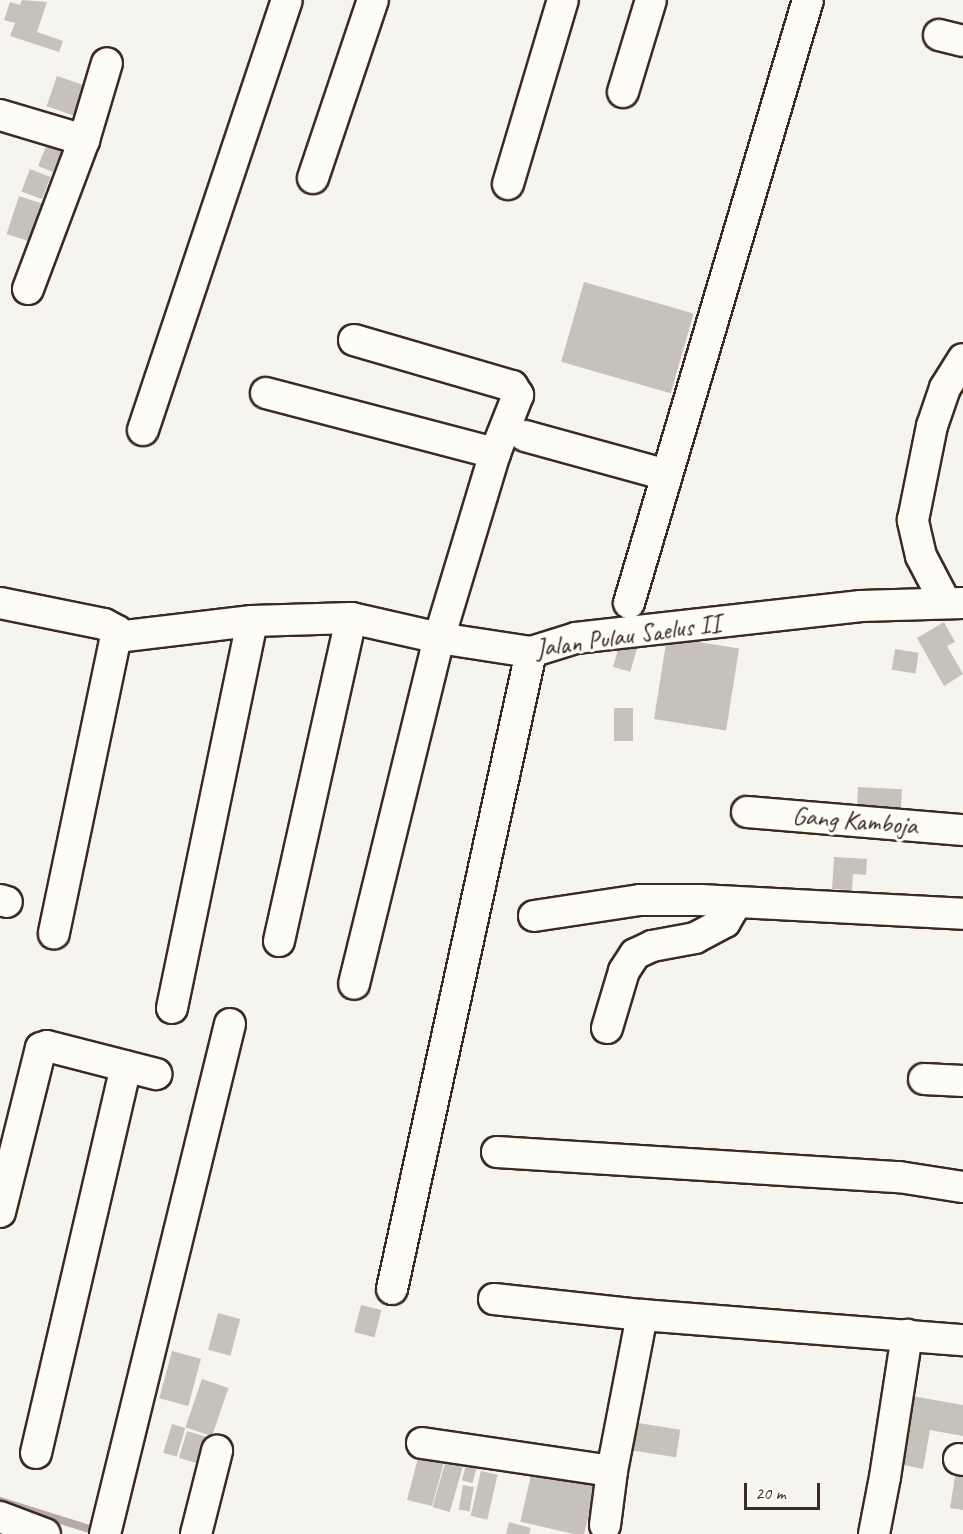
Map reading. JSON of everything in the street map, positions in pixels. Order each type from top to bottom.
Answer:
[{"type":"street","points":[[143,430],[287,0]]},
{"type":"street","points":[[313,178],[373,0]]},
{"type":"street","points":[[508,184],[563,0]]},
{"type":"street","points":[[623,92],[651,0]]},
{"type":"street","points":[[629,603],[808,0]]},
{"type":"street","points":[[28,289],[84,140],[107,63]]},
{"type":"street","points":[[0,116],[84,140]]},
{"type":"street","points":[[354,340],[515,388],[518,395],[495,453],[439,638],[354,984]]},
{"type":"street","points":[[954,603],[921,556],[913,520],[932,426],[945,388],[963,359]]},
{"type":"street","points":[[266,393],[495,453]]},
{"type":"street","points":[[525,436],[667,475]]},
{"type":"street","points":[[0,603],[104,624],[116,629],[117,638],[54,933]]},
{"type":"street","name":"Jalan Pulau Saelus II","points":[[117,638],[252,621],[351,618],[439,638],[531,652],[576,638],[861,606],[954,603]]},
{"type":"street","points":[[279,941],[351,618]]},
{"type":"street","points":[[172,1008],[252,621]]},
{"type":"street","points":[[392,1289],[531,652]]},
{"type":"street","name":"Gang Kamboja","points":[[747,812],[963,830]]},
{"type":"street","points":[[534,916],[640,900],[733,902],[963,914]]},
{"type":"street","points":[[607,1028],[624,971],[635,954],[652,946],[694,938],[725,922],[732,910],[733,902]]},
{"type":"street","points":[[106,1530],[230,1024]]},
{"type":"street","points":[[0,1212],[41,1047],[47,1046],[156,1074]]},
{"type":"street","points":[[36,1453],[126,1066]]},
{"type":"street","points":[[924,1079],[963,1081]]},
{"type":"street","points":[[497,1152],[899,1177],[963,1187]]},
{"type":"street","points":[[494,1299],[642,1314],[963,1340]]},
{"type":"street","points":[[605,1525],[612,1471],[642,1314]]},
{"type":"street","points":[[874,1534],[907,1335]]},
{"type":"street","points":[[422,1443],[612,1471]]},
{"type":"street","points":[[196,1534],[217,1451]]},
{"type":"street","points":[[0,1517],[45,1534]]},
{"type":"building","points":[[22,0],[47,2],[37,32],[63,41],[59,52],[10,36],[15,23],[4,20],[10,2],[20,5]]},
{"type":"building","points":[[57,76],[86,86],[76,116],[47,106]]},
{"type":"building","points":[[49,139],[64,145],[53,172],[38,166]]},
{"type":"building","points":[[30,169],[51,177],[42,199],[21,191]]},
{"type":"building","points":[[19,196],[50,206],[38,244],[7,234]]},
{"type":"building","points":[[584,282],[694,313],[671,393],[561,362]]},
{"type":"building","points":[[944,622],[955,642],[947,646],[963,674],[944,686],[917,638]]},
{"type":"building","points":[[667,637],[739,648],[726,730],[654,719]]},
{"type":"building","points":[[621,639],[638,644],[630,672],[613,667]]},
{"type":"building","points":[[895,649],[919,653],[915,673],[892,670]]},
{"type":"building","points":[[614,708],[633,708],[633,741],[614,741]]},
{"type":"building","points":[[858,787],[902,789],[901,815],[857,813]]},
{"type":"building","points":[[834,857],[867,859],[866,875],[853,874],[852,890],[832,889]]},
{"type":"building","points":[[361,1305],[381,1310],[375,1337],[354,1332]]},
{"type":"building","points":[[218,1313],[240,1319],[230,1356],[208,1350]]},
{"type":"building","points":[[172,1351],[201,1359],[188,1406],[159,1398]]},
{"type":"building","points":[[202,1379],[228,1388],[212,1436],[185,1427]]},
{"type":"building","points":[[906,1395],[963,1405],[963,1436],[930,1430],[923,1469],[894,1463]]},
{"type":"building","points":[[632,1422],[680,1430],[676,1457],[628,1450]]},
{"type":"building","points":[[172,1424],[185,1428],[177,1457],[163,1453]]},
{"type":"building","points":[[187,1431],[210,1438],[202,1465],[179,1458]]},
{"type":"building","points":[[432,1455],[445,1458],[432,1506],[407,1500],[418,1458],[430,1461]]},
{"type":"building","points":[[446,1460],[463,1465],[450,1512],[432,1507]]},
{"type":"building","points":[[467,1461],[478,1464],[472,1483],[462,1480]]},
{"type":"building","points":[[956,1470],[963,1472],[963,1510],[950,1508]]},
{"type":"building","points":[[481,1471],[498,1475],[487,1520],[471,1516]]},
{"type":"building","points":[[532,1471],[595,1486],[584,1534],[574,1534],[520,1522]]},
{"type":"building","points":[[463,1485],[474,1487],[469,1512],[459,1510]]},
{"type":"building","points":[[509,1522],[531,1528],[529,1534],[506,1534]]},
{"type":"waterway","points":[[0,1501],[99,1532]]}]
